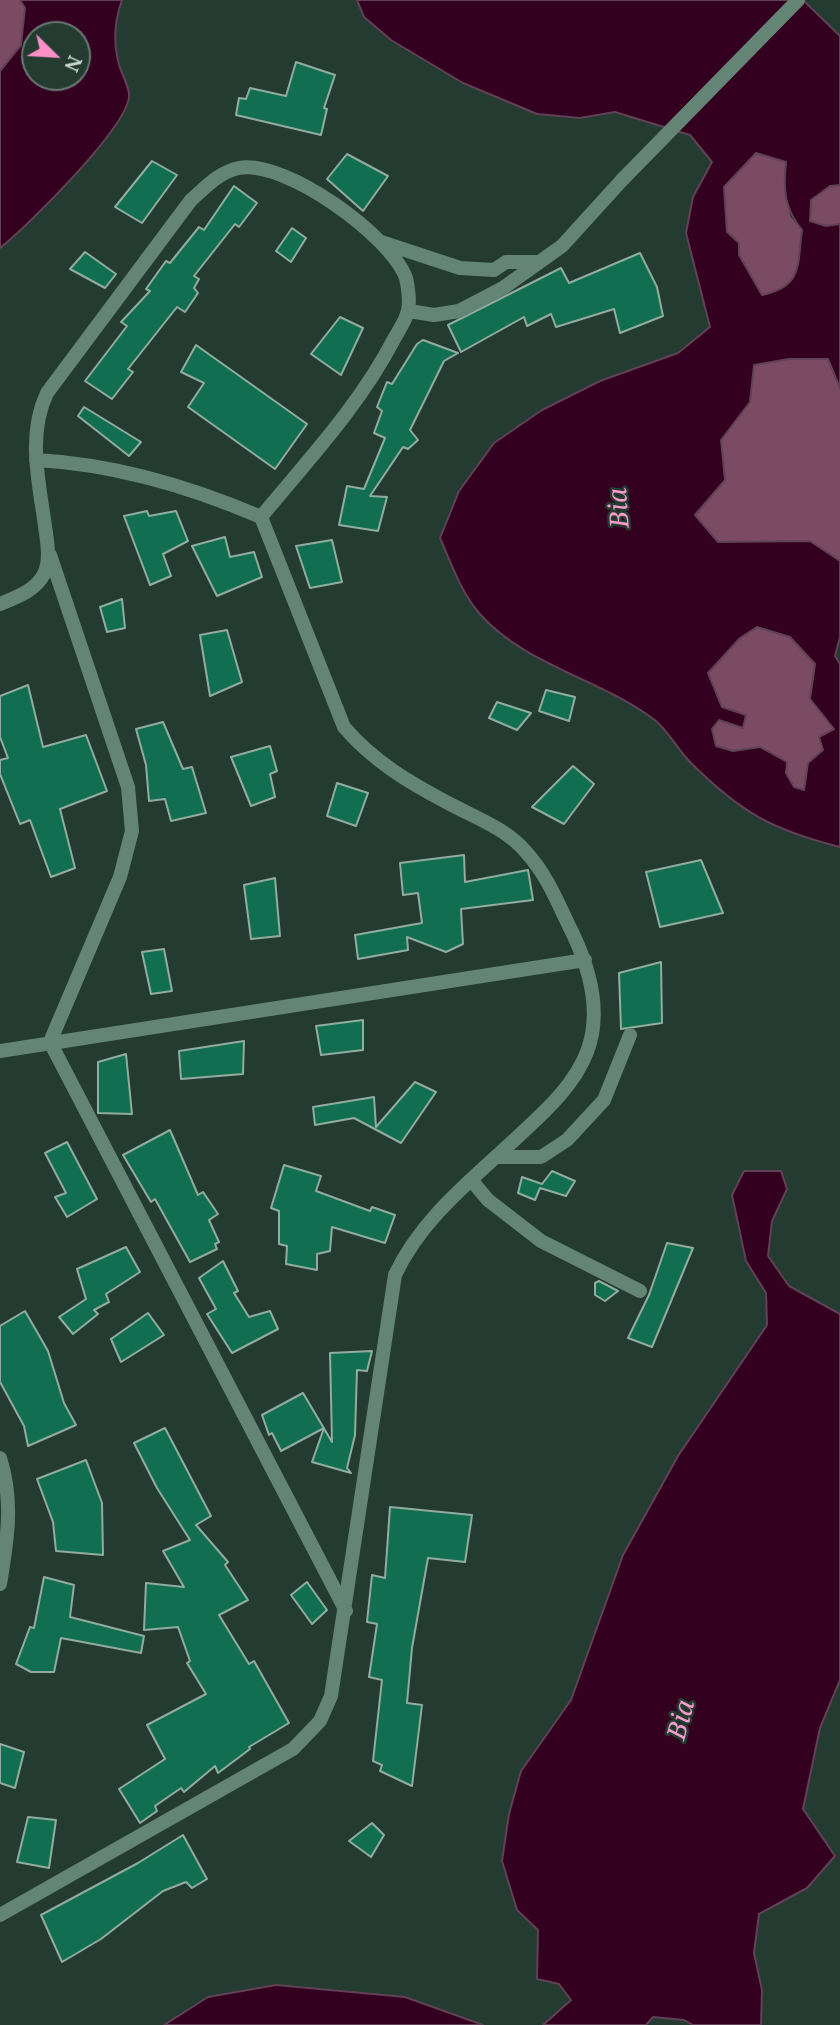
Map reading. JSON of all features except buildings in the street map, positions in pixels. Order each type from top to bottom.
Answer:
[{"type":"street","points":[[409,311],[434,315],[459,311],[503,288],[562,246],[622,180],[798,0]]},
{"type":"street","points":[[50,1042],[120,877],[132,831],[128,788],[48,550],[36,460],[37,414],[47,393],[191,200],[219,175],[242,167],[284,176],[315,191],[380,242],[406,278],[409,311],[387,353],[348,412],[261,517]]},
{"type":"street","points":[[380,242],[460,268],[494,270],[506,262],[539,262]]},
{"type":"street","points":[[0,1915],[293,1749],[320,1721],[331,1696],[346,1611],[395,1275],[408,1248],[425,1225],[548,1109],[572,1080],[588,1051],[593,1020],[592,989],[585,960],[547,880],[526,850],[500,830],[389,770],[363,749],[344,727],[261,517],[222,500],[82,462],[36,460]]},
{"type":"street","points":[[0,604],[28,593],[44,574],[48,550]]},
{"type":"street","points":[[0,1051],[585,960]]},
{"type":"street","points":[[497,1157],[541,1157],[567,1140],[604,1100],[630,1035]]},
{"type":"street","points":[[50,1042],[346,1611]]},
{"type":"street","points":[[472,1181],[488,1200],[541,1241],[640,1291]]},
{"type":"street","points":[[0,1458],[5,1475],[10,1526],[0,1584]]},
{"type":"shaded area","points":[[0,0],[20,0],[25,8],[24,21],[21,21],[21,45],[0,71]]},
{"type":"shaded area","points":[[756,153],[787,162],[790,216],[802,230],[798,263],[792,279],[786,286],[762,295],[739,255],[739,243],[727,232],[724,187]]},
{"type":"shaded area","points":[[830,185],[840,185],[840,224],[825,226],[810,221],[811,200]]},
{"type":"shaded area","points":[[789,359],[828,359],[840,388],[840,561],[810,541],[718,542],[695,515],[725,480],[721,440],[750,402],[754,364]]},
{"type":"shaded area","points":[[757,627],[790,637],[815,664],[810,699],[835,729],[823,750],[808,763],[804,791],[794,787],[786,773],[786,762],[760,747],[733,751],[716,746],[712,729],[722,707],[708,673],[741,638]]},
{"type":"water","points":[[20,0],[122,0],[117,17],[115,42],[129,94],[125,108],[114,127],[96,150],[32,220],[0,248],[0,71],[21,45],[21,91],[91,91],[91,21],[24,21],[25,8]]},
{"type":"water","name":"Bia","points":[[357,0],[803,0],[840,36],[840,185],[830,186],[811,200],[810,221],[826,226],[840,224],[840,388],[828,359],[789,359],[754,365],[750,402],[721,440],[725,480],[695,515],[718,542],[810,541],[840,561],[840,637],[835,656],[840,664],[840,847],[795,834],[758,817],[708,779],[656,721],[635,706],[518,646],[498,631],[479,613],[467,596],[440,538],[459,491],[494,443],[542,410],[600,381],[678,353],[710,327],[686,233],[693,197],[712,162],[690,135],[615,112],[580,118],[537,114],[463,83],[391,40],[364,17]],"holes":[[[756,153],[786,162],[786,198],[791,214],[802,230],[798,263],[792,279],[776,291],[762,295],[739,255],[739,243],[727,232],[724,187]],[[757,627],[790,637],[815,664],[810,699],[834,729],[819,737],[823,750],[808,763],[804,790],[794,787],[786,773],[787,762],[760,747],[733,751],[716,746],[712,729],[719,720],[743,728],[746,715],[722,707],[708,673],[740,638]]]},
{"type":"water","name":"Bia","points":[[744,1171],[781,1171],[787,1189],[772,1221],[768,1256],[789,1286],[840,1314],[840,1680],[820,1728],[803,1809],[835,1856],[807,1888],[759,1914],[754,1953],[762,1990],[761,2025],[693,2025],[684,2020],[653,2017],[646,2025],[543,2025],[571,2000],[559,1984],[537,1979],[538,1930],[517,1910],[502,1861],[509,1814],[521,1771],[571,1700],[623,1555],[678,1456],[767,1325],[766,1293],[746,1261],[732,1195]]},
{"type":"water","points":[[276,1985],[405,1997],[483,2025],[164,2025],[208,1997]]}]
